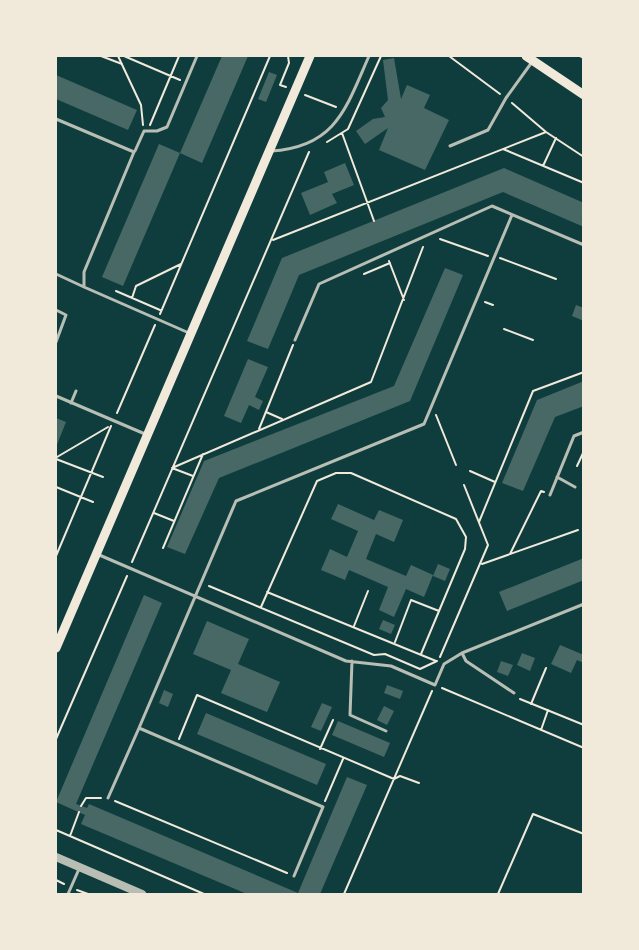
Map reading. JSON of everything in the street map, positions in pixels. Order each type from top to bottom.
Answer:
[{"type":"main road","points":[[56,648],[310,56]]},
{"type":"main road","points":[[529,58],[584,95]]},
{"type":"street","points":[[56,857],[142,894]]},
{"type":"lane","points":[[84,287],[84,272],[134,152],[146,131],[157,131],[167,127],[197,56]]},
{"type":"lane","points":[[269,151],[294,150],[333,127],[345,110],[369,56]]},
{"type":"lane","points":[[450,146],[488,129],[529,58]]},
{"type":"lane","points":[[56,119],[134,152]]},
{"type":"lane","points":[[295,340],[319,284],[492,206],[584,245]]},
{"type":"lane","points":[[108,798],[236,501],[424,424],[512,215]]},
{"type":"lane","points":[[56,274],[190,333]]},
{"type":"lane","points":[[56,310],[66,315],[56,342]]},
{"type":"lane","points":[[71,403],[76,391]]},
{"type":"lane","points":[[56,396],[147,435]]},
{"type":"lane","points":[[550,495],[574,435],[584,432]]},
{"type":"lane","points":[[557,477],[575,487]]},
{"type":"lane","points":[[96,554],[352,661],[391,666],[435,685],[444,664],[462,653],[584,604]]},
{"type":"lane","points":[[462,653],[466,661],[513,693]]},
{"type":"lane","points":[[352,661],[350,715],[386,731]]},
{"type":"lane","points":[[139,728],[323,807],[294,876]]},
{"type":"lane","points":[[68,894],[80,868]]},
{"type":"path","points":[[101,56],[122,64]]},
{"type":"path","points":[[118,56],[141,105],[146,131]]},
{"type":"path","points":[[124,56],[186,82]]},
{"type":"path","points":[[146,131],[179,56]]},
{"type":"path","points":[[56,556],[270,56]]},
{"type":"path","points":[[280,85],[289,63],[288,56]]},
{"type":"path","points":[[325,143],[348,129],[381,56]]},
{"type":"path","points":[[449,56],[506,98],[546,132],[584,157]]},
{"type":"path","points":[[580,56],[584,58]]},
{"type":"path","points":[[303,94],[356,114]]},
{"type":"path","points":[[273,240],[546,132]]},
{"type":"path","points":[[342,134],[374,220]]},
{"type":"path","points":[[543,166],[556,138]]},
{"type":"path","points":[[56,739],[273,240],[308,152],[317,147]]},
{"type":"path","points":[[503,149],[584,183]]},
{"type":"path","points":[[172,468],[204,452],[371,382],[428,234],[556,279]]},
{"type":"path","points":[[386,253],[404,300]]},
{"type":"path","points":[[364,274],[390,263]]},
{"type":"path","points":[[132,298],[136,286],[181,264]]},
{"type":"path","points":[[116,291],[161,310]]},
{"type":"path","points":[[477,299],[493,305]]},
{"type":"path","points":[[504,329],[533,340]]},
{"type":"path","points":[[259,429],[295,340]]},
{"type":"path","points":[[479,522],[533,391],[584,372]]},
{"type":"path","points":[[432,405],[456,465]]},
{"type":"path","points":[[266,412],[282,419]]},
{"type":"path","points":[[103,422],[111,425]]},
{"type":"path","points":[[57,458],[111,425]]},
{"type":"path","points":[[577,466],[584,451]]},
{"type":"path","points":[[163,548],[204,452]]},
{"type":"path","points":[[57,458],[103,477]]},
{"type":"path","points":[[172,468],[193,476]]},
{"type":"path","points":[[470,471],[495,482]]},
{"type":"path","points":[[261,608],[317,481],[336,473],[351,473],[456,519],[466,537],[465,549],[421,654]]},
{"type":"path","points":[[201,583],[375,655],[385,654],[420,669],[438,661],[488,545],[464,485]]},
{"type":"path","points":[[56,487],[93,502]]},
{"type":"path","points":[[510,554],[541,490],[550,495]]},
{"type":"path","points":[[154,513],[175,521]]},
{"type":"path","points":[[480,565],[578,530]]},
{"type":"path","points":[[354,626],[368,591]]},
{"type":"path","points":[[267,592],[444,664]]},
{"type":"path","points":[[394,643],[411,600],[439,611]]},
{"type":"path","points":[[531,704],[546,668]]},
{"type":"path","points":[[344,894],[435,685],[584,748]]},
{"type":"path","points":[[513,693],[531,704],[584,725]]},
{"type":"path","points":[[177,744],[197,695],[343,759],[394,779],[400,776],[419,783]]},
{"type":"path","points":[[541,730],[548,710]]},
{"type":"path","points":[[320,749],[333,720]]},
{"type":"path","points":[[323,807],[343,759]]},
{"type":"path","points":[[81,806],[86,798],[108,798],[294,876]]},
{"type":"path","points":[[70,836],[79,812]]},
{"type":"path","points":[[498,894],[533,814],[582,833]]},
{"type":"path","points":[[56,830],[204,894]]},
{"type":"building","points":[[222,56],[248,56],[202,163],[180,153]]},
{"type":"building","points":[[394,58],[401,99],[407,85],[430,95],[424,108],[449,120],[425,170],[379,150],[388,128],[365,144],[356,131],[373,119],[385,117],[381,108],[388,100],[383,60]]},
{"type":"building","points":[[269,72],[277,75],[266,102],[258,99]]},
{"type":"building","points":[[56,75],[137,110],[128,130],[56,99]]},
{"type":"building","points":[[159,144],[180,153],[123,286],[102,277]]},
{"type":"building","points":[[345,163],[354,185],[332,194],[337,203],[310,215],[301,193],[328,182],[324,172]]},
{"type":"building","points":[[504,168],[584,203],[584,227],[503,192],[299,275],[268,349],[247,341],[282,258]]},
{"type":"building","points":[[445,268],[463,275],[410,401],[219,478],[185,554],[167,547],[204,461],[394,386]]},
{"type":"building","points":[[576,305],[584,308],[584,321],[572,316]]},
{"type":"building","points":[[248,359],[268,367],[255,397],[263,401],[259,410],[249,405],[241,423],[224,416]]},
{"type":"building","points":[[584,381],[584,406],[555,417],[523,491],[502,483],[537,400]]},
{"type":"building","points":[[56,418],[66,422],[56,447]]},
{"type":"building","points":[[338,504],[374,520],[379,510],[403,520],[394,542],[376,534],[366,559],[406,576],[411,565],[433,575],[424,597],[406,589],[394,617],[379,610],[388,587],[349,570],[345,580],[321,570],[330,549],[347,557],[358,531],[331,519]]},
{"type":"building","points":[[584,558],[584,580],[507,611],[499,592]]},
{"type":"building","points":[[438,564],[450,569],[445,581],[433,576]]},
{"type":"building","points":[[144,595],[162,603],[76,804],[87,808],[89,804],[298,893],[347,777],[367,785],[320,894],[247,894],[81,824],[85,815],[56,802]]},
{"type":"building","points":[[383,620],[395,625],[391,634],[379,629]]},
{"type":"building","points":[[207,621],[249,639],[238,664],[280,682],[267,712],[221,693],[231,670],[193,654]]},
{"type":"building","points":[[560,645],[584,655],[584,663],[577,660],[571,673],[551,664]]},
{"type":"building","points":[[522,653],[535,658],[530,671],[517,665]]},
{"type":"building","points":[[501,661],[513,665],[508,676],[497,672]]},
{"type":"building","points":[[387,685],[403,691],[400,699],[384,693]]},
{"type":"building","points":[[164,690],[173,694],[168,707],[159,703]]},
{"type":"building","points":[[322,703],[332,707],[321,731],[311,727]]},
{"type":"building","points":[[384,706],[394,711],[387,725],[377,720]]},
{"type":"building","points":[[206,713],[326,764],[317,785],[197,734]]},
{"type":"building","points":[[338,721],[390,743],[384,757],[332,735]]}]
